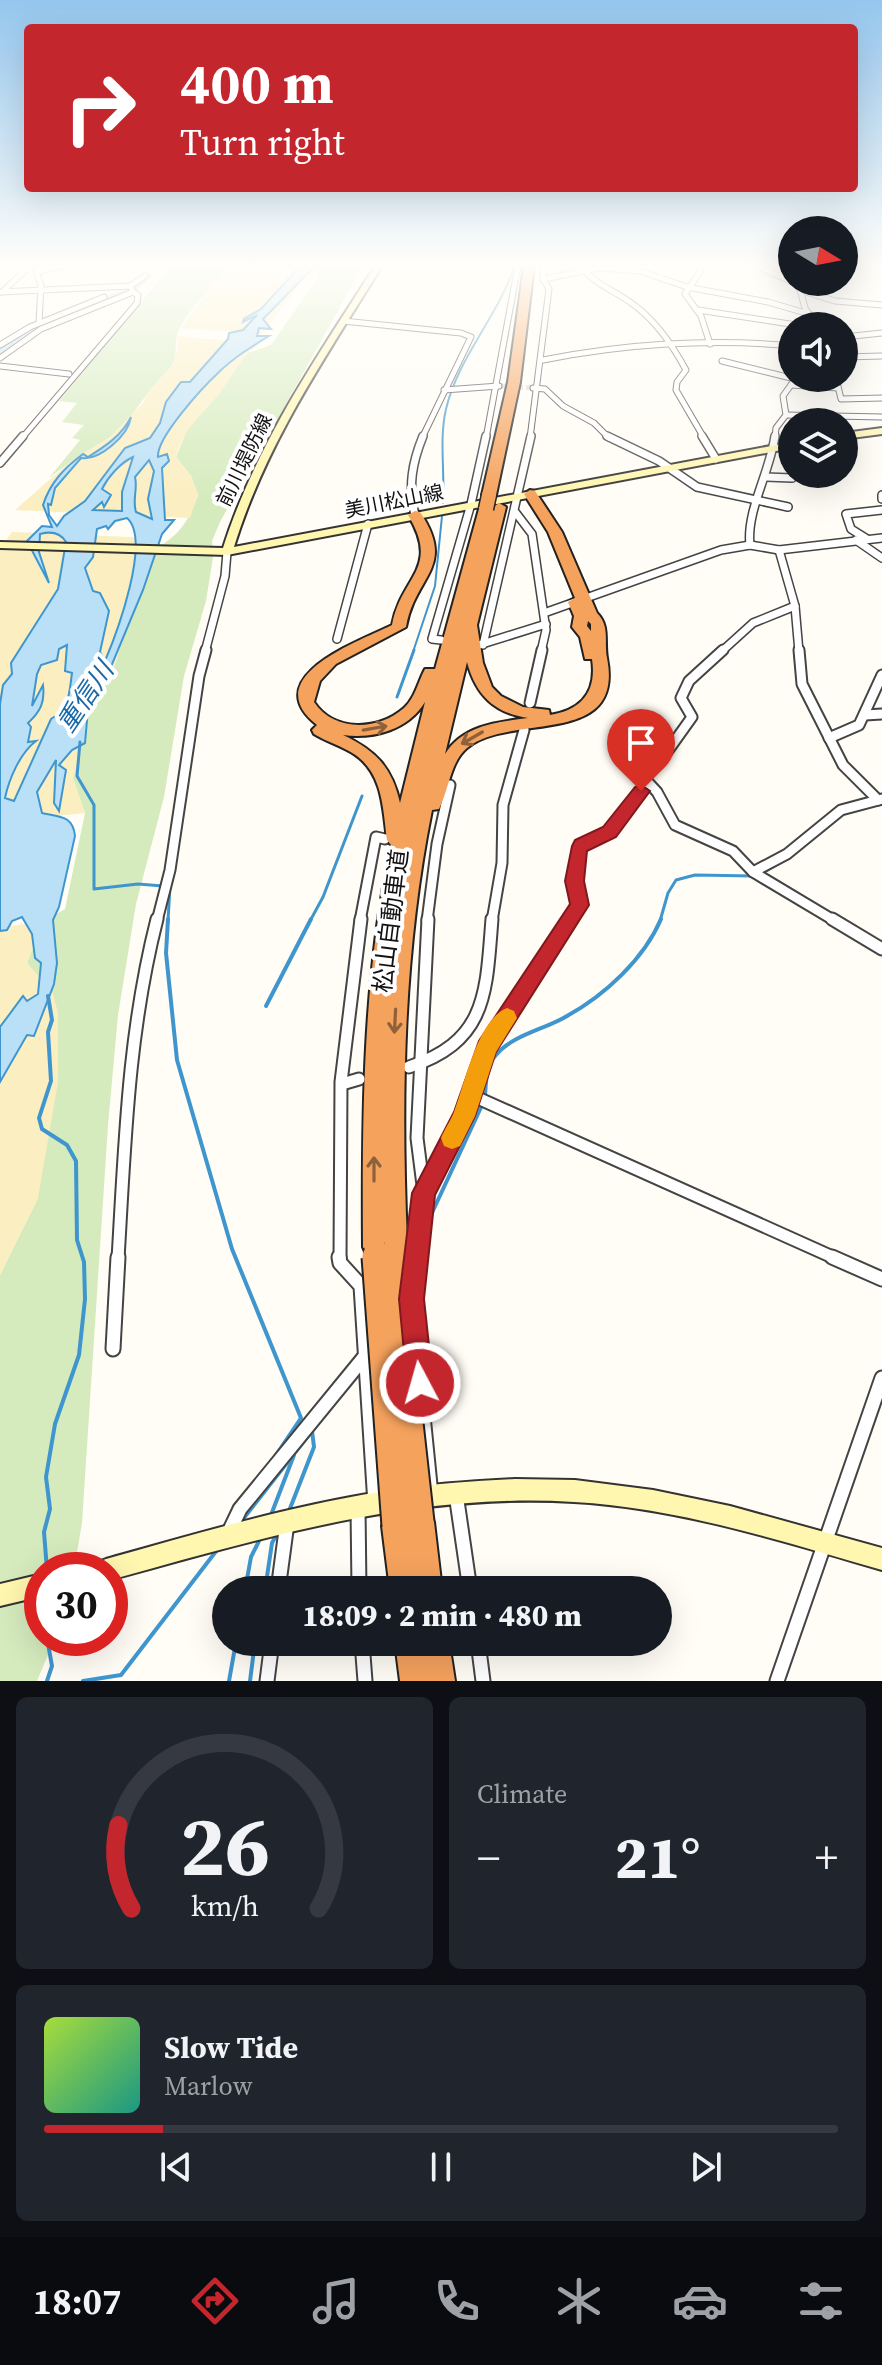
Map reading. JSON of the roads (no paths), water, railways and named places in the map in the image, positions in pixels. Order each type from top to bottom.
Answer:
[{"type":"highway","name":"松山自動車道","points":[[419,850],[435,693],[513,445],[525,344]]},
{"type":"highway","points":[[471,613],[476,672],[488,694],[507,708],[539,714],[554,713],[579,703],[591,682],[587,636],[579,627],[580,601],[555,532],[525,495]]},
{"type":"highway","name":"松山自動車道","points":[[405,1576],[408,1524],[385,1244],[376,1053],[383,961],[419,850],[449,695],[471,613],[494,503]]},
{"type":"highway","points":[[415,515],[424,526],[428,556],[420,581],[399,616],[399,627],[321,668],[309,683],[306,693],[309,708],[327,723],[351,730],[376,730],[401,719],[420,698],[464,593]]},
{"type":"highway","points":[[415,515],[419,542],[416,572],[393,611],[377,629],[314,663],[302,676],[296,693],[299,712],[305,719],[361,751],[379,767],[419,850]]},
{"type":"highway","points":[[419,850],[451,756],[459,745],[480,732],[497,727],[562,719],[586,708],[593,700],[602,683],[597,638],[600,628],[580,601]]},
{"type":"highway","name":"松山自動車道","points":[[408,1524],[424,1576]]},
{"type":"highway","points":[[412,1656],[415,1681]]},
{"type":"highway","points":[[436,1656],[440,1681]]},
{"type":"street","points":[[0,358],[19,344]]},
{"type":"street","points":[[0,463],[102,344]]},
{"type":"street","name":"前川堤防線","points":[[221,552],[268,448],[329,344]]},
{"type":"street","points":[[415,515],[408,495],[411,470],[451,390],[467,344]]},
{"type":"street","points":[[506,344],[499,386],[494,503],[481,645],[546,624]]},
{"type":"street","points":[[494,503],[525,495],[536,388],[544,344]]},
{"type":"street","points":[[672,344],[686,370],[677,382],[676,390],[716,459]]},
{"type":"street","points":[[543,360],[583,352],[706,344]]},
{"type":"street","points":[[858,357],[882,356]]},
{"type":"street","points":[[722,361],[778,377]]},
{"type":"street","points":[[0,366],[69,374]]},
{"type":"street","points":[[451,390],[499,386]]},
{"type":"street","points":[[536,388],[545,389],[563,406],[594,423],[612,440],[659,461],[705,490],[788,507]]},
{"type":"street","points":[[839,392],[841,399],[882,398]]},
{"type":"street","points":[[855,400],[862,416]]},
{"type":"street","points":[[858,416],[882,417]]},
{"type":"street","points":[[750,545],[748,527],[766,477],[778,425]]},
{"type":"street","points":[[858,434],[882,431]]},
{"type":"street","name":"美川松山線","points":[[0,545],[221,552],[282,544],[368,524],[778,448]]},
{"type":"street","points":[[766,477],[778,477]]},
{"type":"street","points":[[494,503],[532,534],[546,624],[530,703]]},
{"type":"street","points":[[441,640],[432,639],[494,503]]},
{"type":"street","points":[[867,539],[851,529],[846,514],[882,510]]},
{"type":"street","points":[[337,639],[368,524]]},
{"type":"street","points":[[544,613],[706,555],[750,545],[779,550],[882,538]]},
{"type":"street","points":[[856,540],[882,558]]},
{"type":"street","points":[[779,550],[795,606],[802,684],[843,765],[880,800]]},
{"type":"street","points":[[113,1349],[122,1245],[129,1079],[141,983],[170,870],[199,676],[225,576],[221,552]]},
{"type":"street","points":[[424,1193],[464,1116],[481,1099],[486,1048],[579,905],[574,881],[578,851],[582,845],[609,832],[641,791],[651,763],[667,752],[690,723],[692,717],[681,698],[689,681],[753,623],[795,606]]},
{"type":"street","points":[[829,738],[859,725],[882,675]]},
{"type":"street","points":[[865,715],[882,714]]},
{"type":"street","points":[[409,1067],[450,1050],[466,1036],[482,996],[489,971],[492,921],[502,863],[503,805],[524,730]]},
{"type":"street","points":[[645,779],[657,792],[675,825],[733,851],[753,872],[882,949]]},
{"type":"street","points":[[431,1495],[411,1299],[424,1193],[417,1138],[424,948],[419,850],[450,785]]},
{"type":"street","points":[[753,872],[787,854],[841,810],[880,800]]},
{"type":"street","points":[[360,1576],[366,1505],[364,1357],[361,1286],[340,1263],[339,1252],[342,1084],[345,1027],[368,879],[376,837],[385,839]]},
{"type":"street","points":[[342,1084],[359,1079]]},
{"type":"street","points":[[481,1099],[882,1279]]},
{"type":"street","points":[[227,1536],[240,1509],[411,1299]]},
{"type":"street","points":[[777,1681],[882,1378]]},
{"type":"street","points":[[128,1564],[227,1536],[366,1505],[431,1495],[575,1491],[676,1506],[882,1559]]},
{"type":"street","points":[[456,1494],[468,1576]]},
{"type":"street","points":[[280,1576],[287,1523]]},
{"type":"street","points":[[0,1595],[24,1589]]},
{"type":"street","points":[[267,1681],[270,1656]]},
{"type":"street","points":[[363,1656],[365,1681]]},
{"type":"street","points":[[480,1656],[483,1681]]},
{"type":"water","name":"重信川","points":[[223,344],[256,344],[211,380],[164,438],[158,457],[167,454],[169,461],[162,468],[165,520],[174,520],[162,534],[143,590],[108,674],[95,686],[89,698],[85,743],[72,750],[59,765],[66,770],[59,811],[54,803],[56,760],[37,792],[42,813],[69,821],[75,836],[59,907],[53,920],[57,963],[54,984],[34,1036],[27,1035],[0,1082],[0,1027],[23,996],[27,1001],[38,994],[41,963],[35,958],[32,934],[22,917],[12,921],[7,930],[0,931],[0,704],[3,685],[12,674],[11,663],[58,589],[66,542],[55,533],[40,534],[39,552],[49,583],[27,541],[42,526],[52,527],[43,505],[64,470],[83,454],[88,457],[107,444],[131,417],[112,446],[96,456],[81,458],[55,488],[51,505],[48,504],[49,515],[57,526],[64,516],[85,501],[125,448],[150,438],[160,423],[166,402],[181,382],[190,382]],"holes":[[[133,457],[122,492],[122,511],[93,510],[102,502],[104,507],[111,495],[102,489],[115,471]],[[149,460],[154,471],[148,499],[152,519],[136,512],[135,503],[135,477]],[[127,518],[134,529],[134,566],[117,631],[105,661],[100,652],[109,611],[100,593],[93,591],[85,568],[93,557],[97,529],[106,526],[108,529],[115,521]],[[67,645],[65,671],[72,673],[68,700],[51,719],[14,801],[5,798],[20,759],[36,741],[28,742],[31,727],[28,723],[43,701],[43,685],[32,706],[37,674],[41,665],[57,660],[59,649]]]},
{"type":"waterway","points":[[0,350],[8,344]]},
{"type":"waterway","points":[[443,503],[446,409],[459,372],[474,344]]},
{"type":"waterway","points":[[413,652],[435,586],[442,516]]},
{"type":"waterway","points":[[397,697],[414,650]]},
{"type":"waterway","name":"重信川","points":[[80,742],[77,776],[94,805],[94,889],[138,884],[163,886]]},
{"type":"waterway","points":[[310,921],[323,897],[362,796]]},
{"type":"waterway","points":[[761,874],[786,859]]},
{"type":"waterway","points":[[660,921],[668,893],[676,880],[695,875],[754,876]]},
{"type":"waterway","points":[[168,921],[170,886]]},
{"type":"waterway","points":[[168,919],[166,953],[177,1060],[232,1249],[301,1418],[274,1458]]},
{"type":"waterway","points":[[266,1006],[311,919]]},
{"type":"waterway","points":[[485,1096],[487,1074],[496,1055],[511,1042],[559,1021],[609,987],[634,962],[661,919]]},
{"type":"waterway","points":[[46,1552],[44,1532],[50,1509],[46,1477],[55,1424],[79,1355],[85,1299],[84,1262],[77,1240],[76,1161],[67,1145],[42,1129],[39,1118],[51,1081],[48,1032],[52,1020],[48,996]]},
{"type":"waterway","points":[[424,1230],[483,1103]]},
{"type":"waterway","points":[[415,1305],[418,1301],[423,1242]]},
{"type":"waterway","points":[[240,1523],[319,1422]]},
{"type":"waterway","points":[[289,1511],[314,1447],[312,1431]]},
{"type":"waterway","points":[[271,1515],[294,1455]]},
{"type":"waterway","points":[[267,1576],[272,1543],[278,1532]]},
{"type":"waterway","points":[[248,1576],[251,1557],[261,1537]]},
{"type":"waterway","points":[[83,1681],[121,1675],[217,1550]]},
{"type":"waterway","points":[[47,1681],[52,1666],[50,1656]]},
{"type":"waterway","points":[[229,1681],[233,1656]]},
{"type":"waterway","points":[[250,1681],[253,1656]]},
{"type":"tunnel","points":[[502,386],[533,388]]}]
